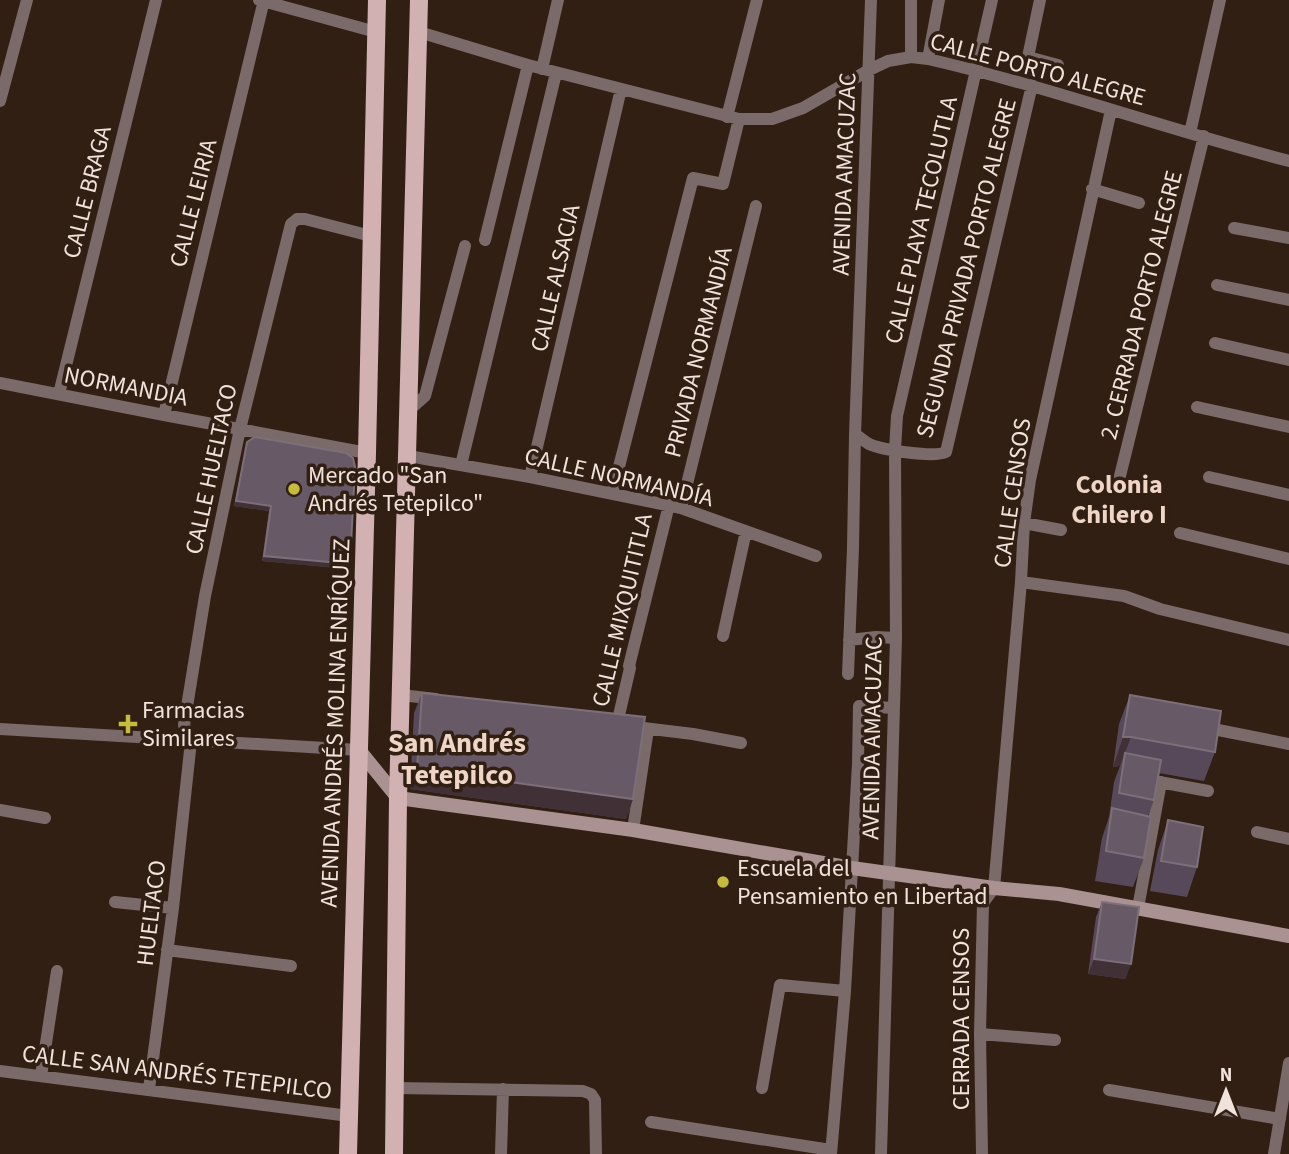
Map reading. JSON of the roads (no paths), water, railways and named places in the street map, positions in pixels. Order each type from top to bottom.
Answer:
[{"type":"main road","name":"AVENIDA ANDRÉS MOLINA ENRÍQUEZ","points":[[348,1154],[376,0]]},
{"type":"main road","points":[[394,1154],[398,798],[419,0]]},
{"type":"street","points":[[0,102],[27,0]]},
{"type":"street","name":"CALLE BRAGA","points":[[59,394],[156,0]]},
{"type":"street","points":[[262,0],[376,32]]},
{"type":"street","name":"CALLE LEIRIA","points":[[164,415],[262,0]]},
{"type":"street","points":[[461,465],[549,71],[558,0]]},
{"type":"street","points":[[612,494],[693,178],[723,184],[733,118],[757,0]]},
{"type":"street","name":"AVENIDA AMACUZAC","points":[[848,674],[871,0]]},
{"type":"street","points":[[911,0],[911,57]]},
{"type":"street","points":[[928,59],[939,0]]},
{"type":"street","name":"CALLE PLAYA TECOLUTLA","points":[[895,450],[897,416],[992,0]]},
{"type":"street","points":[[1040,0],[1028,57],[1058,65]]},
{"type":"street","points":[[1190,133],[1220,0]]},
{"type":"street","name":"CALLE PORTO ALEGRE","points":[[419,32],[549,71],[733,118],[772,119],[803,108],[888,61],[911,57],[928,59],[1031,85],[1289,161]]},
{"type":"street","points":[[485,240],[528,65]]},
{"type":"street","name":"SEGUNDA PRIVADA PORTO ALEGRE","points":[[895,450],[939,456],[946,452],[1031,85]]},
{"type":"street","name":"CALLE ALSACIA","points":[[530,477],[621,89]]},
{"type":"street","name":"CALLE CENSOS","points":[[994,888],[1024,523],[1030,480],[1111,110]]},
{"type":"street","name":"2. CERRADA PORTO ALEGRE","points":[[1118,484],[1205,136]]},
{"type":"street","points":[[1092,189],[1139,203]]},
{"type":"street","name":"PRIVADA NORMANDÍA","points":[[675,506],[756,206]]},
{"type":"street","name":"CALLE HUELTACO","points":[[191,741],[184,725],[205,596],[240,429],[291,225],[297,219],[305,219],[371,236]]},
{"type":"street","points":[[1234,228],[1289,238]]},
{"type":"street","points":[[408,411],[425,396],[465,246]]},
{"type":"street","points":[[1217,285],[1289,300]]},
{"type":"street","points":[[1215,343],[1289,360]]},
{"type":"street","name":"NORMANDIA","points":[[0,383],[367,453]]},
{"type":"street","points":[[1197,407],[1289,427]]},
{"type":"street","points":[[855,434],[871,445],[895,450]]},
{"type":"street","name":"AVENIDA AMACUZAC","points":[[881,1154],[896,638],[895,450]]},
{"type":"street","name":"CALLE NORMANDÍA","points":[[408,456],[675,506],[816,556]]},
{"type":"street","points":[[1209,477],[1289,495]]},
{"type":"street","name":"CALLE MIXQUITITLA","points":[[648,729],[611,723],[631,668],[629,666],[675,506]]},
{"type":"street","points":[[1024,523],[1061,530]]},
{"type":"street","points":[[723,636],[746,531]]},
{"type":"street","points":[[1180,533],[1289,559]]},
{"type":"street","points":[[1021,582],[1124,596],[1160,610],[1289,640]]},
{"type":"street","points":[[849,640],[896,638]]},
{"type":"street","points":[[401,695],[443,699]]},
{"type":"street","name":"AVENIDA AMACUZAC","points":[[831,1152],[845,991],[859,706],[894,708]]},
{"type":"street","points":[[1188,724],[1289,744]]},
{"type":"street","points":[[0,729],[359,750],[398,798],[633,830],[852,868],[994,888],[1059,894],[1289,936]]},
{"type":"street","points":[[633,830],[648,729],[741,743]]},
{"type":"street","name":"HUELTACO","points":[[149,1089],[173,908],[191,741]]},
{"type":"street","points":[[1140,779],[1208,791]]},
{"type":"street","points":[[1138,908],[1161,782]]},
{"type":"street","points":[[0,810],[45,818]]},
{"type":"street","points":[[1257,832],[1289,839]]},
{"type":"street","name":"CERRADA CENSOS","points":[[982,1154],[980,1034],[983,903],[994,888]]},
{"type":"street","points":[[115,902],[173,908]]},
{"type":"street","points":[[167,950],[291,966]]},
{"type":"street","points":[[41,1076],[57,971]]},
{"type":"street","points":[[762,1088],[780,985],[845,991]]},
{"type":"street","points":[[980,1034],[1055,1040]]},
{"type":"street","points":[[1274,1154],[1289,1063]]},
{"type":"street","name":"CALLE SAN ANDRÉS TETEPILCO","points":[[0,1071],[349,1116]]},
{"type":"street","points":[[396,1088],[583,1091],[591,1094],[595,1100],[598,1153]]},
{"type":"street","points":[[501,1154],[503,1089]]},
{"type":"street","points":[[1108,1090],[1280,1119]]},
{"type":"street","points":[[651,1122],[831,1152]]},
{"type":"place","name":"Mercado \"San Andrés Tetepilco\"","points":[[294,489]]},
{"type":"place","name":"Farmacias Similares","points":[[128,724]]},
{"type":"place","name":"Escuela del Pensamiento en Libertad","points":[[723,882]]},
{"type":"district","name":"Colonia Chilero I","points":[[1119,499]]},
{"type":"district","name":"San Andrés Tetepilco","points":[[457,758]]}]
